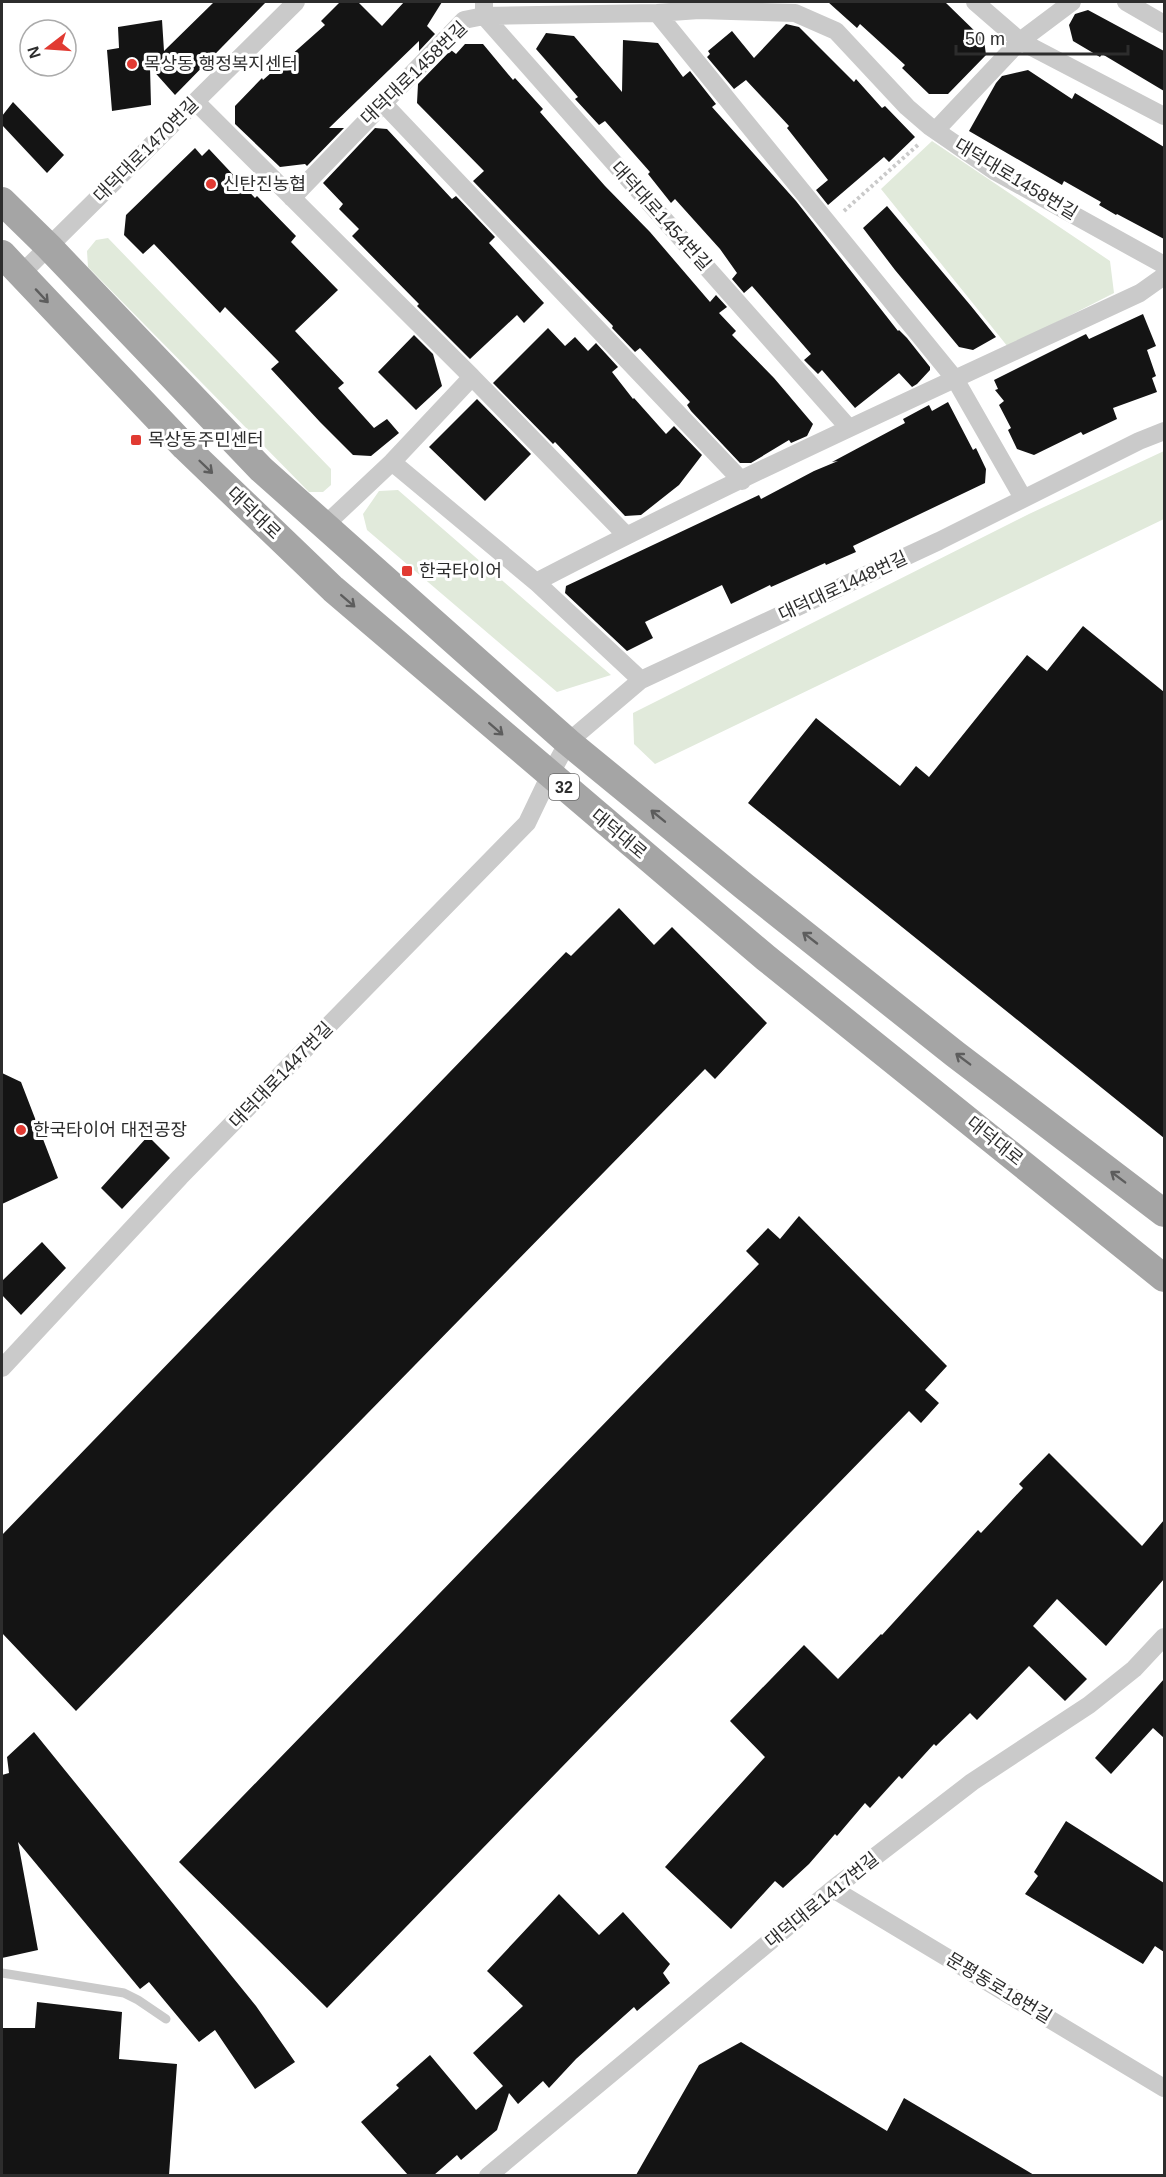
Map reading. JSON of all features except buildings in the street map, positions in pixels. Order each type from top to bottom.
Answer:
[{"type":"main road","name":"대덕대로","points":[[2,201],[49,247],[261,470],[568,742],[946,1047],[1164,1213]]},
{"type":"main road","name":"대덕대로","points":[[11,264],[185,447],[325,581],[766,958],[1164,1278]]},
{"type":"street","name":"대덕대로1470번길","points":[[11,264],[49,247],[296,2]]},
{"type":"street","points":[[975,2],[1020,41],[1164,116]]},
{"type":"street","points":[[930,135],[1020,41],[1072,2]]},
{"type":"street","points":[[1126,2],[1164,24]]},
{"type":"street","name":"대덕대로1458번길","points":[[292,198],[382,102],[464,20],[484,9],[795,13],[836,31],[930,135],[1164,265]]},
{"type":"street","name":"대덕대로1454번길","points":[[484,9],[848,427]]},
{"type":"street","points":[[657,13],[956,379],[1023,498]]},
{"type":"street","points":[[196,102],[472,377],[626,535]]},
{"type":"street","points":[[382,102],[742,481]]},
{"type":"street","points":[[536,582],[626,535],[742,481],[848,427],[1140,293],[1164,276]]},
{"type":"street","points":[[324,526],[392,462],[472,377]]},
{"type":"street","name":"대덕대로1448번길","points":[[550,775],[568,742],[641,680],[939,541],[1139,441],[1164,431]]},
{"type":"street","points":[[392,462],[536,582],[641,680]]},
{"type":"street","name":"대덕대로1447번길","points":[[2,1368],[180,1177],[528,823],[550,775]]},
{"type":"street","name":"대덕대로1417번길","points":[[488,2175],[833,1889],[972,1782],[1089,1704],[1134,1669],[1164,1637]]},
{"type":"street","name":"문평동로18번길","points":[[833,1889],[1164,2088]]},
{"type":"lane","points":[[2,1973],[124,1994],[138,2000],[166,2019]]},
{"type":"path","points":[[841,213],[930,135]]},
{"type":"green space","points":[[932,141],[1110,261],[1114,293],[1008,347],[881,189]]},
{"type":"green space","points":[[108,238],[331,469],[331,485],[323,492],[309,492],[88,267],[87,251],[96,240]]},
{"type":"green space","points":[[1164,451],[1164,519],[655,764],[634,744],[633,713],[1029,514]]},
{"type":"green space","points":[[398,490],[611,675],[557,692],[367,530],[363,514],[379,491]]},
{"type":"place","name":"목상동 행정복지센터","points":[[132,64]]},
{"type":"place","name":"신탄진농협","points":[[211,184]]},
{"type":"place","name":"목상동주민센터","points":[[136,440]]},
{"type":"place","name":"한국타이어","points":[[407,571]]},
{"type":"place","name":"한국타이어 대전공장","points":[[21,1130]]}]
